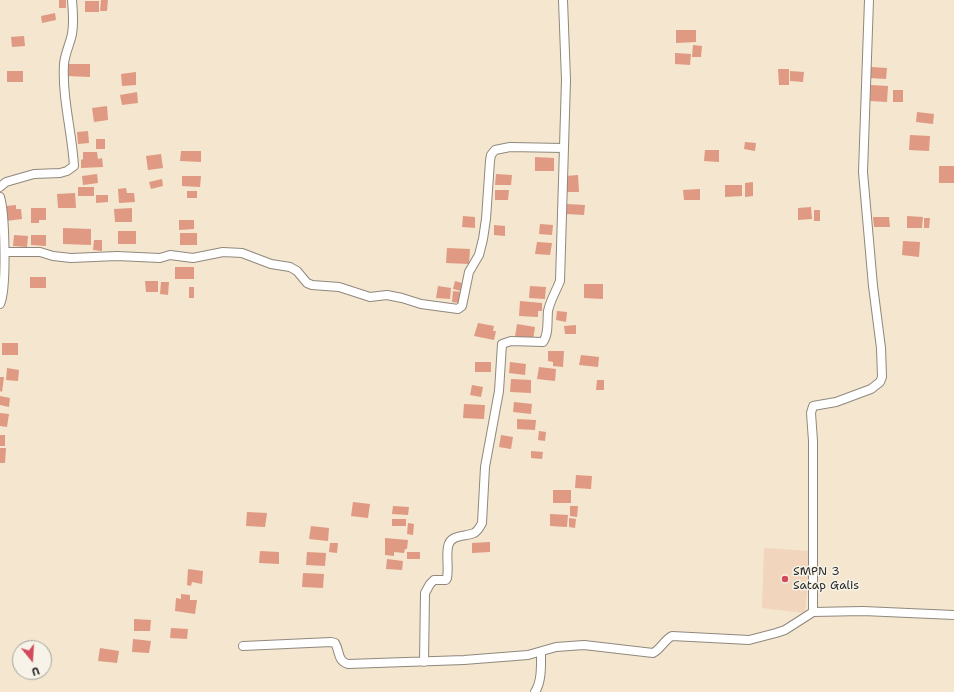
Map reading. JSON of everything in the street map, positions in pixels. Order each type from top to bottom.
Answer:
[{"type":"street","points":[[0,187],[6,182],[34,174],[67,172],[74,166],[64,63],[73,26],[72,0]]},
{"type":"street","points":[[424,662],[425,593],[427,588],[434,580],[446,580],[447,578],[448,546],[451,540],[456,537],[473,533],[478,530],[482,524],[485,467],[499,391],[502,344],[511,341],[540,343],[545,340],[548,327],[548,309],[560,281],[566,80],[563,0]]},
{"type":"street","points":[[813,612],[813,441],[811,413],[813,406],[836,402],[871,389],[880,382],[882,377],[881,348],[873,286],[863,172],[869,0]]},
{"type":"street","points":[[4,252],[40,252],[53,256],[71,258],[117,256],[160,258],[170,255],[193,258],[223,252],[242,253],[271,264],[290,267],[297,271],[307,283],[312,285],[339,287],[370,297],[387,295],[421,304],[458,309],[462,306],[469,272],[479,255],[483,238],[491,155],[495,150],[510,147],[563,148]]},
{"type":"street","points":[[0,197],[4,252],[3,294],[0,304]]},
{"type":"street","points":[[243,646],[331,642],[336,643],[340,658],[343,662],[348,664],[424,662],[521,656],[556,647],[584,645],[653,653],[668,638],[676,636],[749,640],[785,630],[813,612],[863,611],[954,615]]},
{"type":"street","points":[[535,692],[540,676],[541,652]]},
{"type":"shaded area","name":"SMPN 3 Satap Galis","points":[[764,548],[811,551],[805,613],[762,608]]},
{"type":"building","points":[[59,0],[66,0],[66,8],[59,8]]},
{"type":"building","points":[[101,0],[108,0],[107,11],[100,11]]},
{"type":"building","points":[[85,1],[99,1],[99,12],[85,12]]},
{"type":"building","points":[[55,13],[56,20],[42,23],[41,16]]},
{"type":"building","points":[[676,30],[696,30],[696,42],[676,43]]},
{"type":"building","points":[[24,36],[25,46],[12,47],[11,37]]},
{"type":"building","points":[[693,45],[702,46],[701,57],[692,57]]},
{"type":"building","points":[[675,53],[691,54],[690,65],[675,64]]},
{"type":"building","points":[[68,64],[90,64],[90,77],[67,76]]},
{"type":"building","points":[[871,67],[887,68],[886,79],[870,78]]},
{"type":"building","points":[[778,69],[789,69],[789,85],[779,85]]},
{"type":"building","points":[[7,71],[23,71],[23,82],[7,82]]},
{"type":"building","points":[[790,71],[804,72],[803,82],[790,81]]},
{"type":"building","points":[[136,72],[136,85],[122,86],[121,74]]},
{"type":"building","points":[[871,85],[888,86],[887,102],[870,101]]},
{"type":"building","points":[[893,90],[903,90],[903,102],[893,102]]},
{"type":"building","points":[[137,92],[138,103],[122,105],[120,95]]},
{"type":"building","points":[[107,106],[108,120],[94,122],[92,108]]},
{"type":"building","points":[[917,112],[934,114],[933,124],[916,122]]},
{"type":"building","points":[[88,131],[89,143],[78,144],[77,132]]},
{"type":"building","points":[[910,135],[930,136],[929,151],[909,150]]},
{"type":"building","points":[[96,139],[105,139],[105,149],[96,149]]},
{"type":"building","points":[[745,142],[756,143],[755,151],[744,149]]},
{"type":"building","points":[[705,150],[719,150],[719,162],[704,161]]},
{"type":"building","points":[[181,151],[201,151],[201,162],[180,161]]},
{"type":"building","points":[[83,152],[97,152],[98,159],[102,158],[103,167],[81,168]]},
{"type":"building","points":[[161,154],[163,168],[148,170],[146,156]]},
{"type":"building","points":[[535,157],[554,158],[554,171],[535,171]]},
{"type":"building","points":[[939,166],[954,166],[954,183],[939,183]]},
{"type":"building","points":[[97,174],[98,183],[83,185],[82,176]]},
{"type":"building","points":[[496,174],[512,175],[511,185],[495,185]]},
{"type":"building","points":[[578,175],[579,192],[566,192],[565,176]]},
{"type":"building","points":[[182,176],[201,176],[200,187],[182,186]]},
{"type":"building","points":[[162,179],[163,186],[151,189],[149,182]]},
{"type":"building","points":[[753,182],[753,196],[745,197],[745,183]]},
{"type":"building","points":[[725,185],[742,185],[742,196],[725,197]]},
{"type":"building","points":[[78,187],[94,187],[94,196],[78,196]]},
{"type":"building","points":[[126,188],[127,193],[134,193],[135,202],[119,203],[118,189]]},
{"type":"building","points":[[700,189],[700,200],[684,200],[683,190]]},
{"type":"building","points":[[495,190],[509,190],[508,200],[495,200]]},
{"type":"building","points":[[187,191],[197,191],[197,198],[187,198]]},
{"type":"building","points":[[75,193],[76,208],[58,208],[57,194]]},
{"type":"building","points":[[96,195],[108,195],[108,202],[96,203]]},
{"type":"building","points":[[566,204],[585,205],[584,215],[566,214]]},
{"type":"building","points":[[16,205],[16,209],[21,209],[22,219],[6,221],[6,206]]},
{"type":"building","points":[[811,207],[812,219],[798,220],[798,208]]},
{"type":"building","points":[[31,208],[46,208],[46,220],[39,220],[39,223],[31,223]]},
{"type":"building","points":[[132,208],[132,222],[115,222],[114,209]]},
{"type":"building","points":[[814,210],[820,210],[820,221],[814,221]]},
{"type":"building","points":[[463,216],[475,217],[475,228],[462,227]]},
{"type":"building","points":[[907,216],[923,217],[922,228],[907,228]]},
{"type":"building","points":[[873,217],[889,217],[890,227],[874,227]]},
{"type":"building","points":[[924,218],[930,218],[929,228],[924,228]]},
{"type":"building","points":[[179,220],[194,220],[194,229],[179,230]]},
{"type":"building","points":[[540,224],[553,225],[552,235],[539,234]]},
{"type":"building","points":[[494,225],[505,226],[505,236],[494,235]]},
{"type":"building","points":[[63,228],[91,229],[91,245],[63,244]]},
{"type":"building","points":[[118,231],[136,231],[136,244],[118,244]]},
{"type":"building","points":[[180,233],[197,233],[197,245],[180,245]]},
{"type":"building","points":[[14,235],[28,236],[27,247],[13,246]]},
{"type":"building","points":[[31,235],[46,235],[46,246],[31,245]]},
{"type":"building","points":[[94,240],[102,240],[102,251],[93,250]]},
{"type":"building","points":[[903,241],[920,242],[919,257],[902,255]]},
{"type":"building","points":[[537,242],[552,243],[550,255],[535,254]]},
{"type":"building","points":[[447,248],[470,249],[469,264],[446,263]]},
{"type":"building","points":[[175,267],[194,267],[194,279],[175,279]]},
{"type":"building","points":[[30,277],[46,277],[46,288],[30,288]]},
{"type":"building","points":[[145,281],[158,281],[158,292],[146,292]]},
{"type":"building","points":[[455,281],[462,283],[461,291],[453,289]]},
{"type":"building","points":[[161,282],[169,282],[168,295],[160,294]]},
{"type":"building","points":[[584,284],[603,284],[603,299],[584,298]]},
{"type":"building","points":[[438,286],[451,288],[450,299],[436,298]]},
{"type":"building","points":[[530,286],[546,287],[545,299],[529,298]]},
{"type":"building","points":[[189,287],[194,287],[194,298],[189,298]]},
{"type":"building","points":[[453,291],[461,292],[460,303],[452,302]]},
{"type":"building","points":[[520,301],[542,303],[542,311],[538,311],[538,317],[519,316]]},
{"type":"building","points":[[557,311],[567,312],[566,322],[556,320]]},
{"type":"building","points":[[478,323],[494,326],[493,331],[496,331],[494,340],[474,336]]},
{"type":"building","points":[[517,324],[535,327],[533,340],[515,337]]},
{"type":"building","points":[[576,325],[576,334],[565,334],[564,326]]},
{"type":"building","points":[[2,343],[18,343],[18,355],[2,355]]},
{"type":"building","points":[[548,351],[564,351],[563,367],[553,366],[553,362],[548,361]]},
{"type":"building","points":[[581,355],[599,357],[598,367],[579,365]]},
{"type":"building","points":[[475,362],[491,362],[491,372],[475,372]]},
{"type":"building","points":[[510,362],[526,364],[525,375],[509,373]]},
{"type":"building","points":[[539,367],[556,369],[555,381],[537,379]]},
{"type":"building","points":[[7,368],[19,370],[18,381],[6,380]]},
{"type":"building","points":[[0,377],[4,377],[2,392],[0,391]]},
{"type":"building","points":[[511,379],[531,380],[531,393],[510,392]]},
{"type":"building","points":[[597,380],[604,380],[604,390],[596,390]]},
{"type":"building","points":[[472,385],[483,387],[481,397],[470,395]]},
{"type":"building","points":[[0,396],[10,398],[9,407],[0,405]]},
{"type":"building","points":[[514,402],[532,404],[531,414],[513,412]]},
{"type":"building","points":[[464,404],[485,405],[484,419],[463,418]]},
{"type":"building","points":[[0,413],[9,414],[7,427],[0,426]]},
{"type":"building","points":[[517,419],[536,420],[535,430],[517,429]]},
{"type":"building","points":[[539,431],[546,432],[545,441],[538,440]]},
{"type":"building","points":[[0,435],[5,435],[5,446],[0,446]]},
{"type":"building","points":[[501,435],[513,437],[511,449],[499,447]]},
{"type":"building","points":[[0,448],[6,448],[5,463],[0,463]]},
{"type":"building","points":[[531,451],[543,452],[542,459],[531,458]]},
{"type":"building","points":[[576,475],[592,476],[591,489],[575,488]]},
{"type":"building","points":[[553,490],[571,490],[571,503],[553,503]]},
{"type":"building","points":[[353,502],[370,504],[368,518],[351,516]]},
{"type":"building","points":[[393,506],[409,507],[408,515],[392,514]]},
{"type":"building","points":[[570,506],[578,506],[577,517],[570,516]]},
{"type":"building","points":[[247,512],[267,513],[265,527],[246,526]]},
{"type":"building","points":[[550,514],[568,515],[567,527],[550,526]]},
{"type":"building","points":[[569,518],[576,519],[575,528],[569,527]]},
{"type":"building","points":[[392,519],[406,519],[406,526],[392,526]]},
{"type":"building","points":[[408,523],[414,524],[413,535],[407,534]]},
{"type":"building","points":[[311,526],[329,528],[328,541],[309,539]]},
{"type":"building","points":[[385,538],[408,540],[407,549],[405,549],[404,553],[394,552],[394,556],[385,555]]},
{"type":"building","points":[[490,542],[490,552],[472,553],[472,543]]},
{"type":"building","points":[[330,543],[338,543],[337,553],[329,552]]},
{"type":"building","points":[[260,551],[279,552],[279,564],[259,563]]},
{"type":"building","points":[[307,552],[326,553],[325,566],[306,565]]},
{"type":"building","points":[[407,552],[420,552],[420,559],[407,559]]},
{"type":"building","points":[[387,559],[403,561],[402,570],[386,569]]},
{"type":"building","points":[[188,569],[203,571],[202,584],[192,582],[191,586],[187,585]]},
{"type":"building","points":[[303,573],[324,574],[323,588],[302,587]]},
{"type":"building","points":[[181,594],[190,595],[190,600],[197,600],[195,614],[175,611],[176,598],[181,599]]},
{"type":"building","points":[[134,619],[151,620],[150,631],[134,631]]},
{"type":"building","points":[[171,628],[188,629],[187,639],[170,638]]},
{"type":"building","points":[[133,639],[151,641],[149,653],[132,652]]},
{"type":"building","points":[[100,648],[119,651],[117,663],[98,661]]},
{"type":"place","name":"SMPN 3 Satap Galis","points":[[785,579]]}]
